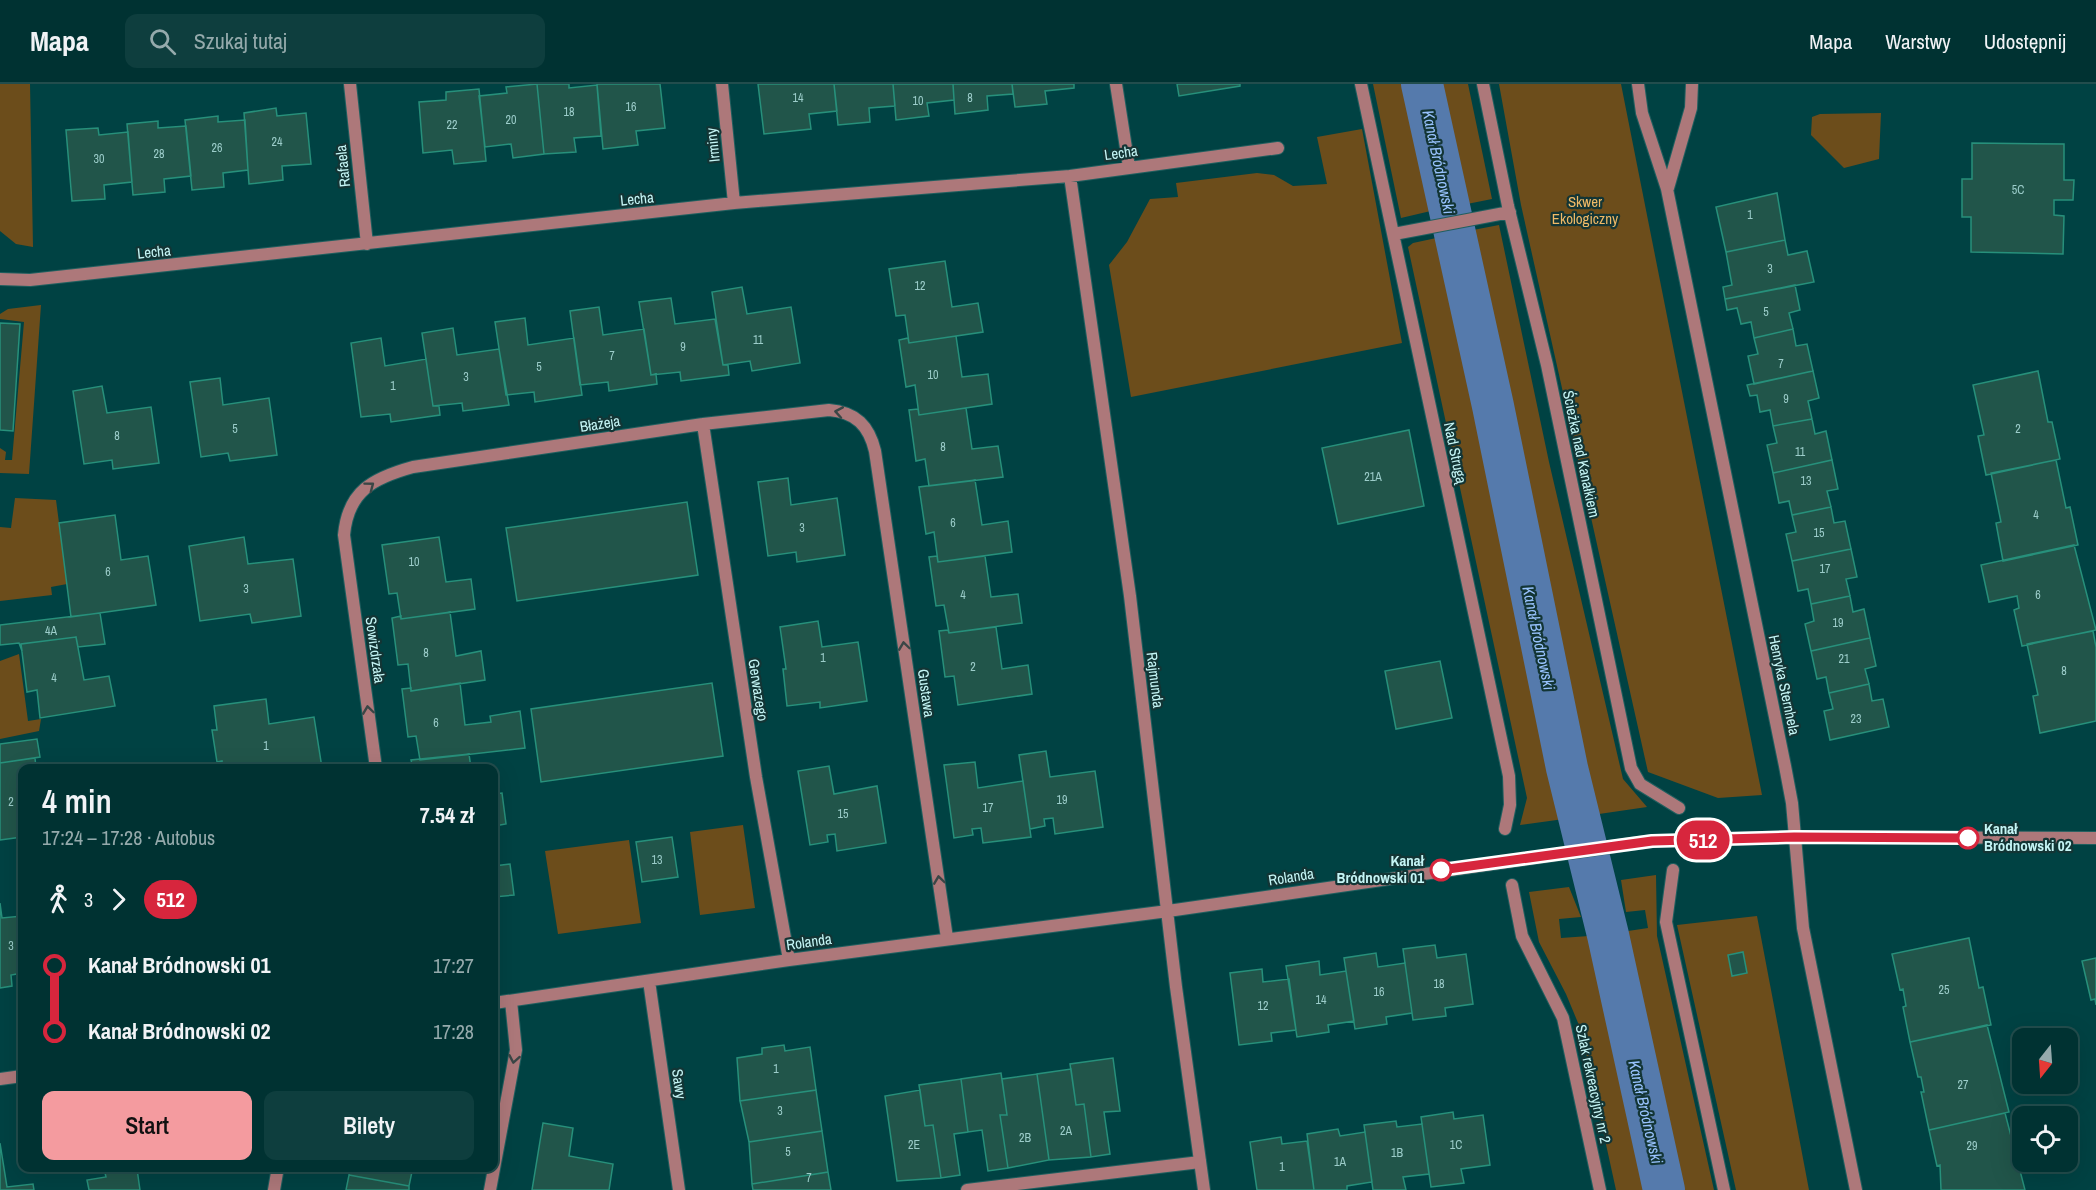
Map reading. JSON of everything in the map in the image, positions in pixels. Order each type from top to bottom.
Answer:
[{"type":"street","name":"Rafaela","points":[[350,84],[367,244]]},
{"type":"street","name":"Irminy","points":[[722,84],[734,203]]},
{"type":"street","points":[[1116,84],[1129,167]]},
{"type":"street","name":"Nad Strugą","points":[[1361,84],[1509,776],[1510,805],[1505,829]]},
{"type":"street","name":"Ścieżka nad Kanałkiem","points":[[1483,84],[1546,365],[1631,768],[1640,784],[1679,808]]},
{"type":"street","name":"Henryka Sternhela","points":[[1638,84],[1642,113],[1667,189],[1785,766],[1792,803],[1803,928],[1856,1190]]},
{"type":"street","name":"Henryka Sternhela","points":[[1667,189],[1691,108],[1692,84]]},
{"type":"street","name":"Lecha","points":[[0,279],[30,280],[734,203],[1070,176],[1278,148]]},
{"type":"street","name":"Rajmunda","points":[[1070,176],[1130,596],[1204,1190]]},
{"type":"street","points":[[1394,234],[1510,212]]},
{"type":"street","name":"Błażeja","points":[[344,535],[346,515],[357,496],[371,483],[413,467],[703,424],[829,410],[844,411],[859,419],[871,435],[875,452]]},
{"type":"street","name":"Gerwazego","points":[[703,424],[756,777],[789,960]]},
{"type":"street","name":"Gustawa","points":[[875,452],[947,938]]},
{"type":"street","name":"Sowizdrzała","points":[[344,535],[375,764]]},
{"type":"street","name":"Rolanda","points":[[498,1003],[947,938],[1168,911],[1652,841],[1794,837],[2096,838]]},
{"type":"street","points":[[1673,870],[1666,922],[1724,1190]]},
{"type":"street","name":"Szlak rekreacyjny nr 2","points":[[1512,885],[1522,936],[1563,1018],[1600,1190]]},
{"type":"street","name":"Sawy","points":[[649,981],[679,1190]]},
{"type":"street","points":[[498,1147],[516,1050],[511,1001]]},
{"type":"street","points":[[0,1079],[18,1077]]},
{"type":"street","points":[[967,1190],[1200,1162]]},
{"type":"street","points":[[274,1190],[277,1172]]},
{"type":"street","points":[[490,1190],[493,1172]]},
{"type":"green space","points":[[0,84],[30,84],[33,247],[16,244],[0,231]]},
{"type":"green space","points":[[1373,84],[1410,84],[1435,210],[1401,218]]},
{"type":"green space","points":[[1436,84],[1468,84],[1492,199],[1462,205]]},
{"type":"green space","name":"Skwer Ekologiczny","points":[[1499,84],[1621,84],[1762,795],[1718,798],[1648,772],[1521,205]]},
{"type":"green space","points":[[1881,113],[1879,159],[1844,168],[1811,135],[1812,117],[1820,114]]},
{"type":"green space","points":[[1362,129],[1402,343],[1131,397],[1109,265],[1127,242],[1150,199],[1178,197],[1176,183],[1257,173],[1274,175],[1293,186],[1327,184],[1317,137]]},
{"type":"green space","points":[[1499,225],[1549,462],[1623,779],[1647,807],[1599,814],[1590,786],[1515,461],[1468,231]]},
{"type":"green space","points":[[1441,237],[1541,693],[1564,819],[1520,825],[1527,798],[1408,247],[1413,243]]},
{"type":"green space","points":[[41,305],[29,474],[0,473],[0,448],[6,452],[5,460],[12,460],[24,322],[0,319],[0,314],[8,309]]},
{"type":"green space","points":[[15,498],[56,500],[67,584],[51,587],[52,595],[0,601],[0,527],[11,528]]},
{"type":"green space","points":[[19,654],[28,721],[41,719],[39,731],[0,739],[0,661]]},
{"type":"green space","points":[[743,825],[755,908],[700,915],[690,832]]},
{"type":"green space","points":[[629,840],[641,923],[558,934],[545,851]]},
{"type":"green space","points":[[1656,875],[1657,936],[1714,1190],[1681,1190],[1641,1011],[1628,931],[1648,928],[1645,910],[1626,912],[1621,880]]},
{"type":"green space","points":[[1569,887],[1581,917],[1559,919],[1561,938],[1589,936],[1626,1083],[1648,1190],[1616,1190],[1581,1030],[1566,994],[1539,942],[1529,892]]},
{"type":"green space","points":[[1757,916],[1809,1190],[1736,1190],[1677,925]]},
{"type":"building","points":[[537,84],[569,84],[569,88],[597,85],[601,136],[574,138],[576,152],[544,154]]},
{"type":"building","points":[[537,84],[544,154],[513,158],[511,144],[485,147],[479,96],[507,93],[506,87]]},
{"type":"building","points":[[597,84],[660,84],[665,128],[636,131],[638,145],[603,149]]},
{"type":"building","points":[[758,84],[834,84],[837,111],[809,114],[811,129],[764,134]]},
{"type":"building","points":[[834,84],[893,84],[895,106],[869,108],[870,122],[838,125]]},
{"type":"building","points":[[893,84],[953,84],[954,100],[927,103],[929,116],[896,120]]},
{"type":"building","points":[[953,84],[1012,84],[1013,94],[987,96],[988,110],[955,114]]},
{"type":"building","points":[[1012,84],[1074,84],[1074,88],[1045,91],[1047,104],[1015,107]]},
{"type":"building","points":[[1177,84],[1240,84],[1240,86],[1179,96]]},
{"type":"building","points":[[479,89],[486,161],[454,164],[452,150],[423,153],[419,102],[446,100],[446,92]]},
{"type":"building","points":[[276,108],[277,116],[306,113],[311,164],[282,166],[283,180],[249,184],[244,113]]},
{"type":"building","points":[[218,116],[218,122],[245,120],[248,170],[223,173],[224,187],[192,190],[185,120]]},
{"type":"building","points":[[158,121],[158,128],[186,126],[191,176],[164,179],[165,192],[133,195],[127,124]]},
{"type":"building","points":[[98,128],[99,135],[128,132],[132,182],[104,185],[105,199],[72,201],[66,130]]},
{"type":"building","points":[[1972,143],[2064,144],[2064,180],[2074,180],[2073,200],[2054,200],[2054,215],[2064,216],[2063,254],[1971,252],[1971,217],[1962,217],[1962,179],[1972,179]]},
{"type":"building","points":[[1777,193],[1785,240],[1726,252],[1716,207]]},
{"type":"building","points":[[1785,240],[1788,255],[1807,251],[1814,282],[1725,299],[1723,287],[1732,285],[1726,252]]},
{"type":"building","points":[[945,261],[952,307],[978,303],[983,332],[909,343],[905,315],[896,316],[889,269]]},
{"type":"building","points":[[1795,285],[1800,310],[1789,313],[1793,329],[1754,338],[1751,322],[1741,324],[1737,308],[1727,310],[1725,299]]},
{"type":"building","points":[[742,287],[747,314],[791,307],[800,363],[752,371],[750,361],[723,365],[712,292]]},
{"type":"building","points":[[671,298],[675,324],[715,319],[723,365],[728,365],[729,375],[681,381],[680,372],[651,375],[639,302]]},
{"type":"building","points":[[599,307],[603,335],[644,329],[651,375],[656,374],[657,384],[609,391],[608,382],[580,385],[570,311]]},
{"type":"building","points":[[525,318],[528,345],[574,338],[582,395],[535,402],[534,392],[506,395],[495,322]]},
{"type":"building","points":[[0,323],[20,324],[13,431],[0,430]]},
{"type":"building","points":[[453,328],[457,355],[499,349],[509,405],[463,411],[462,403],[433,406],[422,333]]},
{"type":"building","points":[[1793,329],[1796,346],[1807,344],[1813,371],[1754,384],[1748,356],[1758,354],[1754,338]]},
{"type":"building","points":[[956,336],[962,377],[988,374],[992,404],[919,415],[915,385],[906,387],[899,340],[908,338],[909,343]]},
{"type":"building","points":[[381,338],[385,366],[426,359],[433,406],[439,406],[440,415],[391,422],[390,414],[361,417],[351,343]]},
{"type":"building","points":[[1813,371],[1819,398],[1808,401],[1812,419],[1773,426],[1770,410],[1760,412],[1757,395],[1750,396],[1747,385]]},
{"type":"building","points":[[2038,371],[2048,422],[2052,422],[2060,459],[1986,475],[1978,436],[1984,435],[1973,385]]},
{"type":"building","points":[[220,378],[223,405],[269,398],[277,455],[230,461],[228,453],[201,457],[190,382]]},
{"type":"building","points":[[102,386],[107,413],[151,407],[159,463],[113,469],[112,460],[84,464],[73,391]]},
{"type":"building","points":[[966,408],[972,449],[998,446],[1003,477],[929,486],[925,459],[916,461],[909,410],[918,409],[919,415]]},
{"type":"building","points":[[1812,419],[1815,434],[1826,431],[1832,460],[1773,473],[1767,445],[1777,443],[1773,426]]},
{"type":"building","points":[[1409,430],[1424,506],[1338,524],[1322,448]]},
{"type":"building","points":[[1832,460],[1838,489],[1827,491],[1831,507],[1792,515],[1789,501],[1779,503],[1773,473]]},
{"type":"building","points":[[2056,460],[2066,508],[2070,507],[2078,545],[2003,561],[1996,523],[2001,522],[1991,473]]},
{"type":"building","points":[[788,478],[791,505],[837,498],[845,555],[797,562],[796,552],[768,556],[758,482]]},
{"type":"building","points":[[975,480],[982,525],[1008,521],[1012,552],[938,562],[934,532],[926,534],[919,487]]},
{"type":"building","points":[[687,502],[698,575],[517,601],[506,528]]},
{"type":"building","points":[[1831,507],[1834,523],[1845,521],[1851,549],[1792,561],[1786,534],[1796,532],[1792,515]]},
{"type":"building","points":[[115,515],[121,560],[148,556],[156,605],[71,617],[59,523]]},
{"type":"building","points":[[244,537],[248,564],[293,559],[301,616],[252,623],[250,614],[200,621],[189,546]]},
{"type":"building","points":[[439,537],[446,582],[471,579],[475,609],[401,619],[397,593],[389,594],[382,545]]},
{"type":"building","points":[[2074,545],[2096,630],[2022,646],[2014,610],[2019,608],[2017,596],[1989,602],[1981,565]]},
{"type":"building","points":[[1851,549],[1857,577],[1846,579],[1850,596],[1811,604],[1808,589],[1798,591],[1792,561]]},
{"type":"building","points":[[937,556],[938,562],[985,556],[991,597],[1018,594],[1022,623],[949,633],[944,605],[936,606],[929,557]]},
{"type":"building","points":[[1850,596],[1853,612],[1864,609],[1870,638],[1811,651],[1805,624],[1814,621],[1811,604]]},
{"type":"building","points":[[450,612],[456,656],[481,651],[485,680],[411,691],[408,664],[398,665],[392,618],[401,616],[401,619]]},
{"type":"building","points":[[100,613],[105,644],[78,647],[76,637],[21,644],[22,651],[19,643],[0,645],[0,625]]},
{"type":"building","points":[[818,621],[822,647],[858,642],[867,701],[820,708],[820,702],[787,706],[783,669],[786,669],[780,627]]},
{"type":"building","points":[[996,627],[1002,669],[1028,665],[1032,694],[958,705],[954,676],[945,677],[939,631],[948,630],[949,633]]},
{"type":"building","points":[[2093,631],[2096,647],[2096,721],[2040,733],[2033,696],[2038,695],[2027,644]]},
{"type":"building","points":[[76,637],[84,680],[109,676],[115,706],[40,718],[37,690],[27,692],[21,644]]},
{"type":"building","points":[[1870,638],[1876,666],[1865,669],[1869,684],[1829,693],[1826,677],[1817,679],[1811,651]]},
{"type":"building","points":[[1440,661],[1452,718],[1396,729],[1385,671]]},
{"type":"building","points":[[460,683],[465,725],[491,722],[490,716],[520,711],[525,748],[420,760],[416,736],[408,737],[402,689],[411,688],[411,691]]},
{"type":"building","points":[[712,683],[723,756],[541,782],[531,709]]},
{"type":"building","points":[[1869,684],[1872,701],[1883,699],[1889,727],[1830,740],[1824,711],[1833,709],[1829,693]]},
{"type":"building","points":[[266,699],[269,724],[314,717],[321,764],[222,764],[222,761],[217,762],[212,730],[217,730],[214,706]]},
{"type":"building","points":[[37,739],[40,757],[0,763],[0,744]]},
{"type":"building","points":[[1046,751],[1050,777],[1095,771],[1103,827],[1055,834],[1053,818],[1044,819],[1045,826],[1030,829],[1019,755]]},
{"type":"building","points":[[469,754],[470,764],[412,764],[411,760]]},
{"type":"building","points":[[35,758],[36,764],[18,764],[18,838],[0,840],[0,763]]},
{"type":"building","points":[[975,762],[978,788],[1023,781],[1031,837],[983,843],[981,828],[972,829],[973,835],[954,838],[944,765]]},
{"type":"building","points":[[829,766],[834,794],[877,786],[886,843],[837,851],[835,834],[827,835],[828,842],[810,845],[798,771]]},
{"type":"building","points":[[502,793],[506,824],[498,825],[498,794]]},
{"type":"building","points":[[672,837],[678,877],[642,882],[636,842]]},
{"type":"building","points":[[510,864],[514,895],[498,897],[498,866]]},
{"type":"building","points":[[0,903],[2,918],[18,916],[18,974],[11,975],[12,986],[0,988]]},
{"type":"building","points":[[1969,938],[1979,988],[1983,987],[1991,1025],[1910,1042],[1903,1007],[1906,1006],[1903,989],[1900,990],[1892,954]]},
{"type":"building","points":[[1435,945],[1437,958],[1466,954],[1473,1004],[1445,1008],[1446,1016],[1413,1020],[1403,949]]},
{"type":"building","points":[[1743,952],[1747,973],[1732,976],[1728,955]]},
{"type":"building","points":[[1376,953],[1378,967],[1405,963],[1412,1013],[1386,1017],[1387,1024],[1355,1029],[1344,958]]},
{"type":"building","points":[[2096,958],[2096,1005],[2095,999],[2091,1000],[2082,961]]},
{"type":"building","points":[[1319,961],[1320,975],[1346,971],[1354,1021],[1328,1025],[1329,1032],[1297,1037],[1286,966]]},
{"type":"building","points":[[1262,969],[1263,982],[1289,979],[1296,1030],[1271,1033],[1272,1041],[1239,1045],[1230,973]]},
{"type":"building","points":[[1987,1025],[2009,1112],[1929,1130],[1921,1092],[1924,1092],[1921,1077],[1918,1077],[1910,1042]]},
{"type":"building","points":[[784,1045],[785,1051],[810,1047],[816,1090],[740,1101],[737,1058],[762,1054],[762,1048]]},
{"type":"building","points":[[1113,1058],[1120,1111],[1104,1112],[1110,1154],[1091,1157],[1084,1104],[1076,1105],[1070,1064]]},
{"type":"building","points":[[1071,1069],[1076,1105],[1084,1104],[1091,1157],[1049,1160],[1037,1074]]},
{"type":"building","points":[[1001,1073],[1007,1115],[1000,1115],[1008,1168],[988,1171],[982,1130],[968,1132],[961,1079]]},
{"type":"building","points":[[1037,1074],[1049,1160],[1008,1168],[1000,1115],[1007,1115],[1002,1079]]},
{"type":"building","points":[[961,1079],[968,1132],[954,1134],[960,1175],[941,1178],[933,1125],[925,1126],[919,1085]]},
{"type":"building","points":[[816,1090],[822,1131],[749,1142],[740,1101]]},
{"type":"building","points":[[920,1090],[925,1126],[933,1125],[941,1178],[897,1181],[885,1096]]},
{"type":"building","points":[[1453,1112],[1454,1119],[1483,1115],[1490,1165],[1461,1169],[1464,1183],[1431,1187],[1421,1117]]},
{"type":"building","points":[[2005,1113],[2012,1140],[2012,1172],[2020,1172],[2025,1190],[1941,1190],[1940,1165],[1937,1166],[1929,1130]]},
{"type":"building","points":[[1396,1121],[1397,1127],[1422,1124],[1429,1174],[1403,1177],[1406,1190],[1373,1190],[1364,1125]]},
{"type":"building","points":[[543,1123],[573,1128],[569,1156],[613,1164],[609,1190],[532,1190]]},
{"type":"building","points":[[1338,1129],[1340,1136],[1365,1132],[1372,1182],[1347,1186],[1347,1190],[1314,1190],[1307,1134]]},
{"type":"building","points":[[822,1131],[828,1172],[752,1184],[749,1142]]},
{"type":"building","points":[[1281,1137],[1282,1144],[1307,1141],[1314,1190],[1257,1190],[1250,1142]]},
{"type":"building","points":[[0,1143],[7,1187],[33,1184],[34,1190],[0,1190]]},
{"type":"building","points":[[137,1172],[140,1190],[89,1190],[87,1180],[106,1177],[105,1173]]},
{"type":"building","points":[[349,1172],[412,1172],[409,1186],[349,1175]]},
{"type":"building","points":[[828,1172],[831,1190],[753,1190],[752,1184]]},
{"type":"building","points":[[349,1175],[409,1186],[409,1190],[346,1190]]},
{"type":"waterway","name":"Kanał Bródnowski","points":[[1422,84],[1493,406],[1567,768],[1608,935],[1664,1190]]},
{"type":"bus line","name":"512","points":[[1441,870],[1652,841],[1794,837],[1968,838]]},
{"type":"place","name":"Kanał Bródnowski 02","points":[[1968,838]]},
{"type":"place","name":"Kanał Bródnowski 01","points":[[1441,870]]}]
